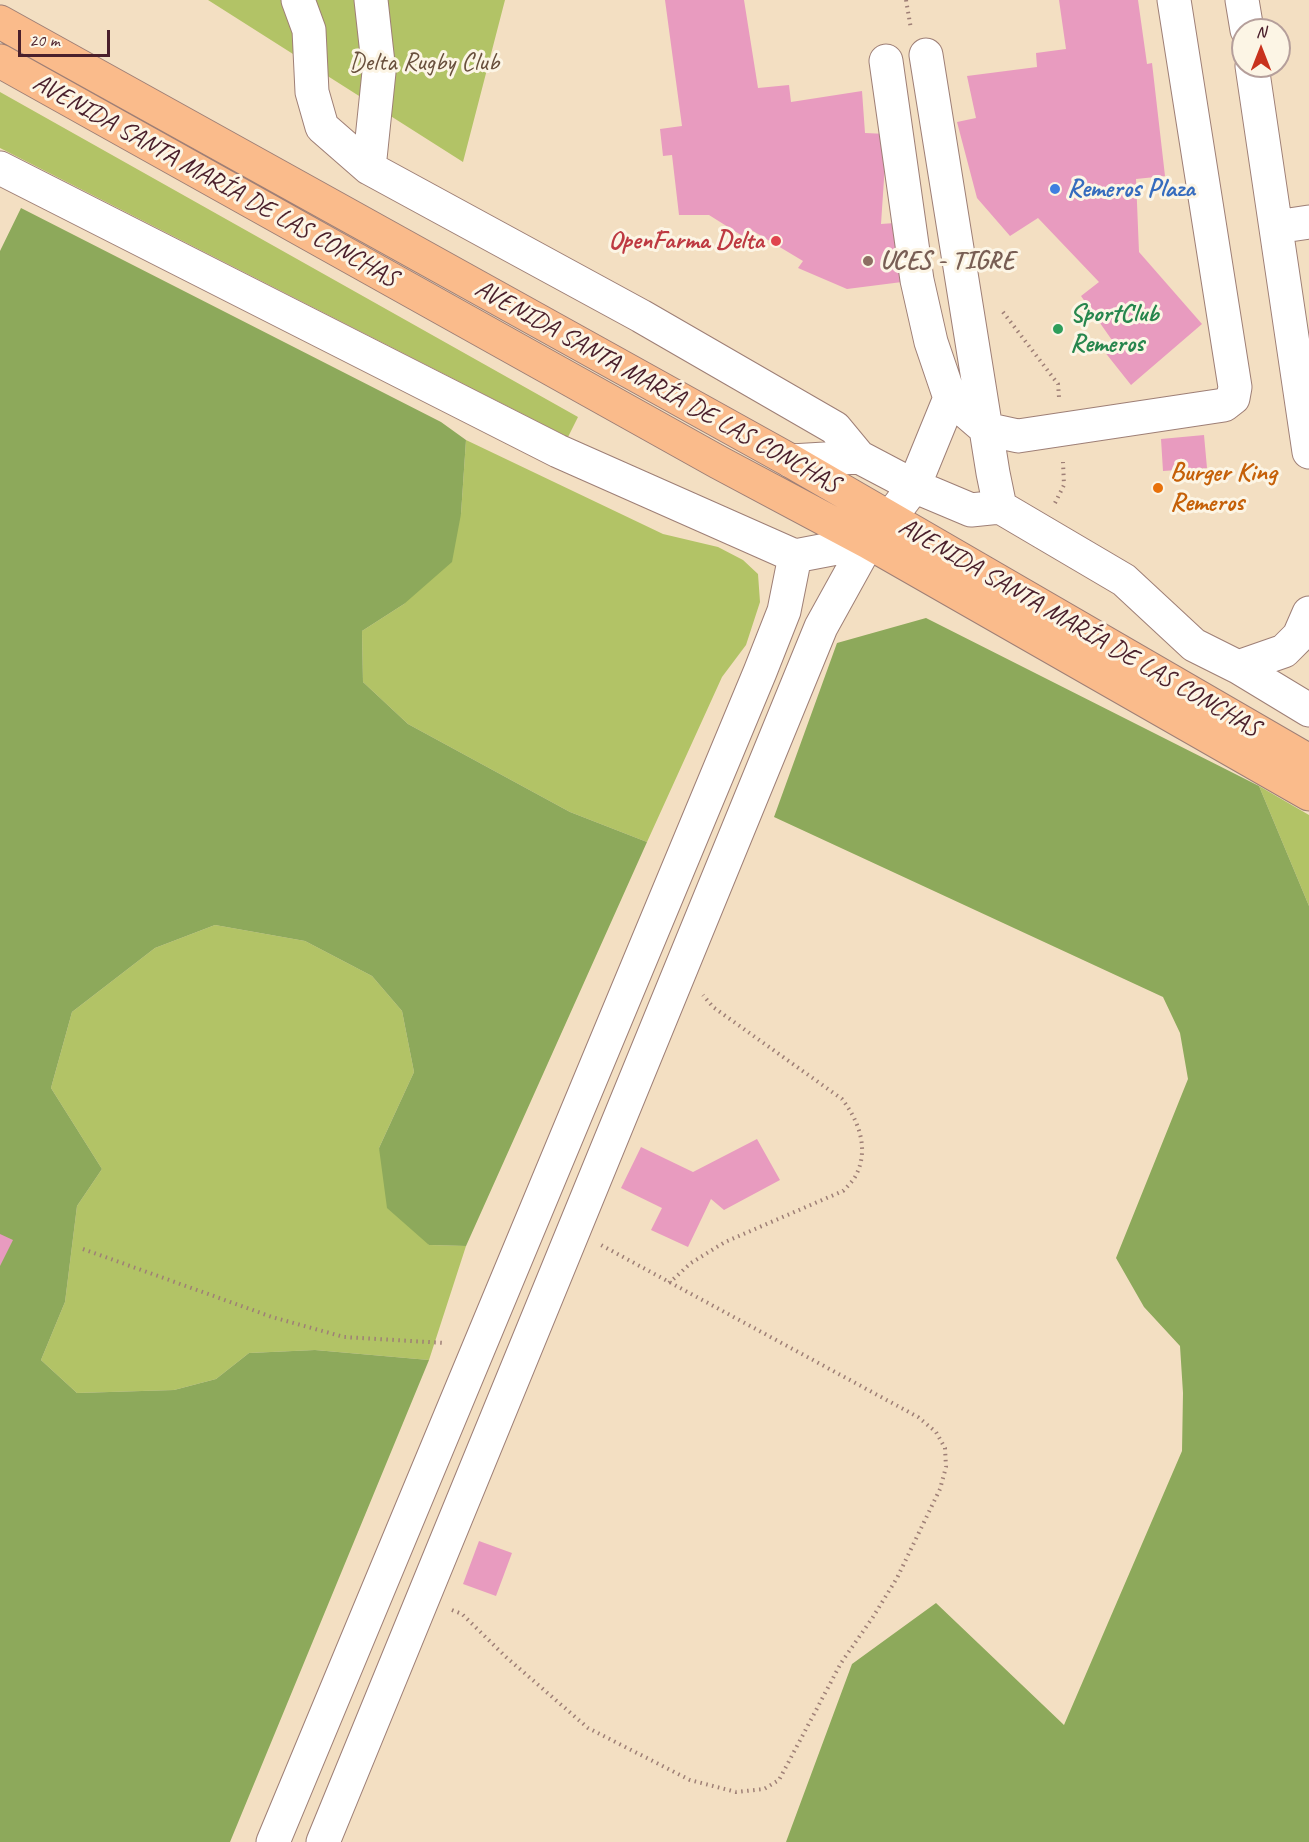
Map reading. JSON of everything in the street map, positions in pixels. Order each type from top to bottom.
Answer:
[{"type":"main road","name":"AVENIDA SANTA MARÍA DE LAS CONCHAS","points":[[0,22],[791,461],[1309,761]]},
{"type":"main road","name":"AVENIDA SANTA MARÍA DE LAS CONCHAS","points":[[0,61],[718,462],[868,542],[1309,794]]},
{"type":"street","points":[[298,0],[309,30],[312,92],[322,127],[369,168],[641,316],[835,428],[859,457],[914,486],[971,510],[1000,507],[1124,580],[1194,645],[1238,667],[1309,710]]},
{"type":"street","points":[[369,168],[379,72],[371,0]]},
{"type":"street","points":[[886,61],[917,280],[931,342],[950,398],[986,429],[1018,436],[1224,405],[1233,398],[1235,387],[1174,0]]},
{"type":"street","points":[[1242,0],[1245,18]]},
{"type":"street","points":[[926,55],[1000,507]]},
{"type":"street","points":[[1254,78],[1309,452]]},
{"type":"street","points":[[0,168],[558,451],[795,556],[868,542]]},
{"type":"street","points":[[1276,227],[1309,222]]},
{"type":"street","points":[[323,1842],[821,627],[868,542],[914,486],[950,398]]},
{"type":"street","points":[[791,461],[859,457]]},
{"type":"street","points":[[273,1842],[784,611],[795,556]]},
{"type":"street","points":[[1238,667],[1284,651],[1299,636],[1309,613]]},
{"type":"street","points":[[642,955],[680,970]]},
{"type":"street","points":[[382,1581],[423,1597]]},
{"type":"path","points":[[669,1283],[691,1263],[725,1242],[843,1191],[855,1176],[861,1154],[861,1135],[853,1113],[842,1099],[713,1006],[680,970]]},
{"type":"path","points":[[423,1597],[462,1614],[506,1657],[588,1728],[690,1780],[736,1792],[764,1789],[779,1780],[841,1663],[897,1578],[940,1489],[946,1467],[945,1448],[936,1432],[918,1417],[574,1231]]},
{"type":"path","points":[[83,1248],[272,1317],[344,1336],[480,1345]]},
{"type":"green space","name":"Delta Rugby Club","points":[[208,0],[505,0],[463,162]]},
{"type":"green space","points":[[0,92],[578,417],[568,437],[0,148]]},
{"type":"green space","points":[[21,208],[441,422],[466,440],[461,514],[452,562],[404,604],[362,631],[363,682],[408,724],[570,812],[647,842],[466,1246],[429,1245],[387,1208],[379,1148],[414,1072],[402,1011],[372,976],[305,941],[215,925],[155,948],[72,1012],[51,1088],[102,1169],[77,1206],[65,1302],[41,1360],[77,1393],[174,1390],[216,1379],[249,1353],[315,1350],[429,1360],[230,1842],[0,1842],[0,251]]},
{"type":"green space","points":[[466,440],[663,534],[718,547],[743,560],[758,574],[760,602],[746,645],[722,677],[647,842],[570,812],[408,724],[363,682],[362,631],[404,604],[461,514]]},
{"type":"green space","points":[[926,618],[1259,786],[1309,906],[1309,1842],[786,1842],[852,1664],[936,1603],[1064,1725],[1182,1451],[1183,1393],[1180,1346],[1144,1307],[1116,1258],[1188,1079],[1180,1033],[1163,997],[774,817],[837,643]]},
{"type":"green space","points":[[1259,786],[1309,815],[1309,906]]},
{"type":"green space","points":[[215,925],[305,941],[372,976],[402,1011],[414,1072],[379,1148],[429,1245],[466,1246],[429,1360],[315,1350],[249,1353],[216,1379],[174,1390],[77,1393],[41,1360],[65,1302],[77,1206],[102,1169],[51,1088],[72,1012],[155,948]]},
{"type":"building","points":[[665,0],[744,0],[758,88],[789,85],[791,102],[862,91],[865,133],[887,134],[881,224],[895,223],[902,282],[847,289],[798,268],[803,261],[748,228],[744,237],[709,215],[679,215],[672,155],[663,156],[660,129],[682,126]]},
{"type":"building","name":"Remeros Plaza","points":[[1059,0],[1138,0],[1147,64],[1152,63],[1165,176],[1136,179],[1139,252],[1202,324],[1131,385],[1104,351],[1114,343],[1081,296],[1099,282],[1038,218],[1010,236],[977,198],[957,122],[976,118],[967,76],[1037,67],[1036,53],[1066,49]]},
{"type":"building","points":[[1204,435],[1207,468],[1163,471],[1161,439]]},
{"type":"building","points":[[757,1139],[780,1180],[724,1210],[711,1199],[688,1247],[651,1230],[662,1208],[621,1188],[641,1147],[693,1172]]},
{"type":"building","points":[[0,1234],[13,1240],[0,1266]]},
{"type":"building","points":[[479,1541],[512,1553],[496,1596],[463,1584]]},
{"type":"place","name":"Remeros Plaza","points":[[1055,189]]},
{"type":"place","name":"OpenFarma Delta","points":[[776,241]]},
{"type":"place","name":"UCES - TIGRE","points":[[868,261]]},
{"type":"place","name":"SportClub Remeros","points":[[1058,329]]},
{"type":"place","name":"Burger King Remeros","points":[[1158,488]]}]
